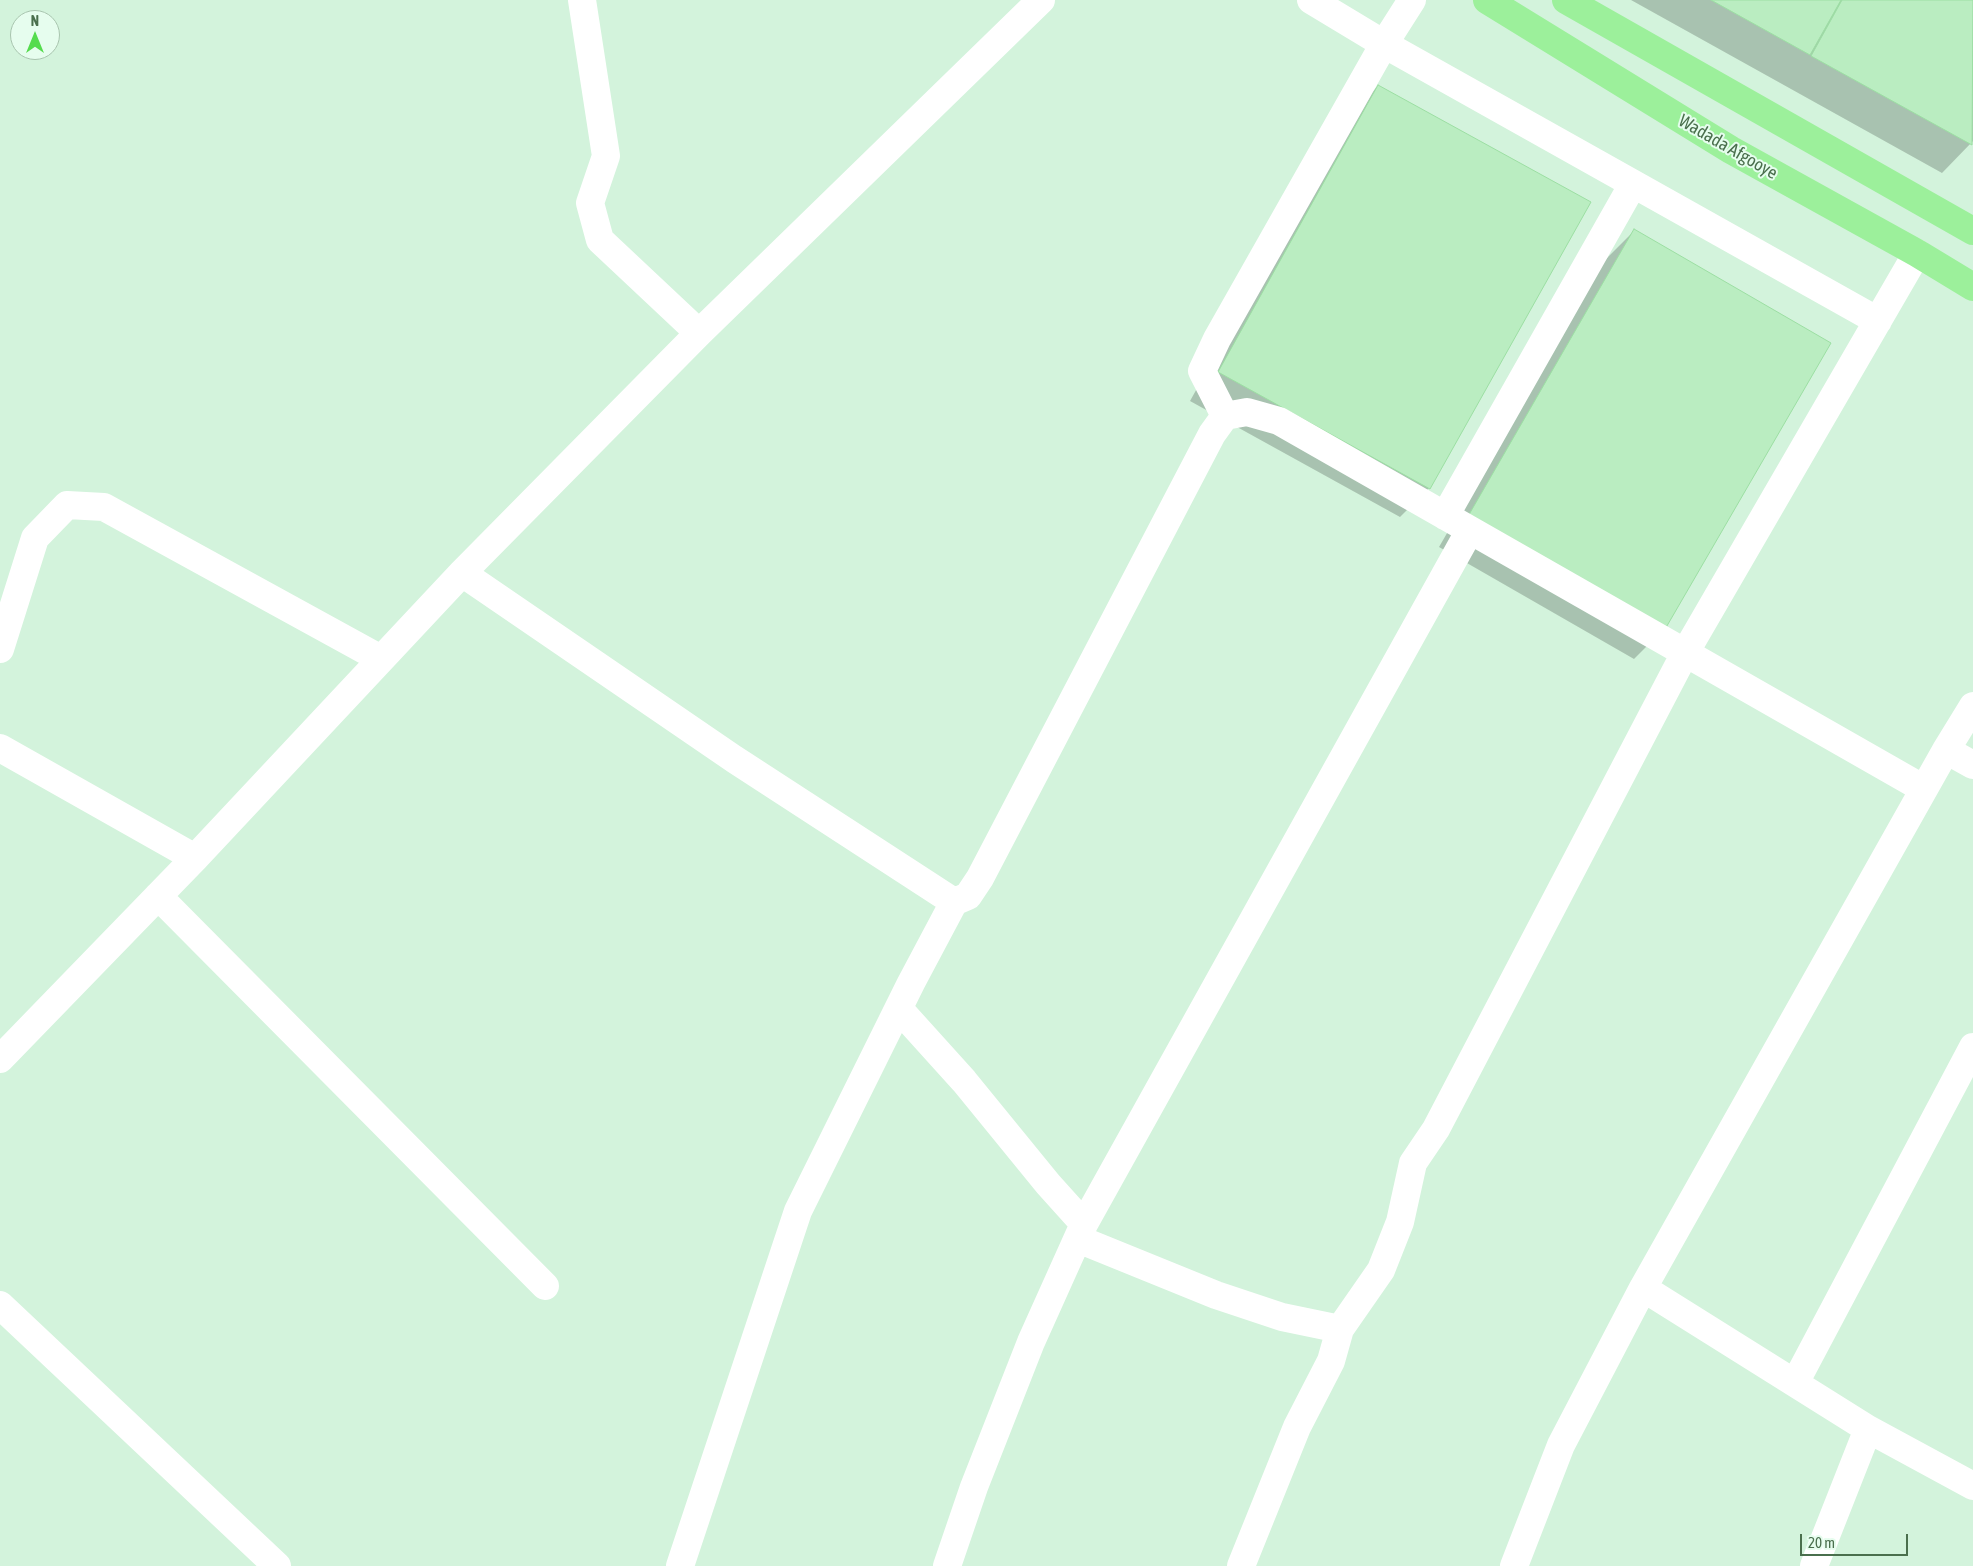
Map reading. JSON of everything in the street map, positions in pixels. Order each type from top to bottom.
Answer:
[{"type":"highway","name":"Wadada Afgooye","points":[[1487,0],[1731,150],[1918,253],[1973,287]]},
{"type":"highway","points":[[1566,0],[1971,224]]},
{"type":"street","points":[[582,0],[606,156],[590,203],[600,240],[699,333]]},
{"type":"street","points":[[0,1059],[10,1034],[158,896],[462,573],[699,333],[1041,0]]},
{"type":"street","points":[[1311,0],[1384,44],[1878,321]]},
{"type":"street","points":[[1225,416],[1202,371],[1217,339],[1384,44],[1412,0]]},
{"type":"street","points":[[1444,516],[1633,184]]},
{"type":"street","points":[[1241,1566],[1297,1427],[1331,1361],[1340,1328],[1381,1270],[1400,1222],[1413,1163],[1436,1129],[1685,653],[1918,253]]},
{"type":"street","points":[[680,1566],[798,1211],[898,1009],[954,902],[968,896],[980,878],[1212,434],[1225,416],[1247,412],[1279,421],[1924,789]]},
{"type":"street","points":[[0,649],[35,538],[67,505],[104,507],[381,659]]},
{"type":"street","points":[[947,1566],[974,1487],[1027,1351],[1081,1232],[1470,530]]},
{"type":"street","points":[[462,573],[734,759],[954,902]]},
{"type":"street","points":[[1514,1566],[1561,1445],[1643,1288],[1946,750],[1973,706]]},
{"type":"street","points":[[0,748],[195,858]]},
{"type":"street","points":[[1946,750],[1973,765]]},
{"type":"street","points":[[158,896],[545,1286]]},
{"type":"street","points":[[898,1009],[964,1081],[1048,1184],[1081,1232],[1216,1295],[1282,1317],[1340,1328]]},
{"type":"street","points":[[1795,1383],[1973,1047]]},
{"type":"street","points":[[1643,1288],[1868,1428],[1973,1486]]},
{"type":"street","points":[[0,1305],[277,1566]]},
{"type":"street","points":[[1814,1566],[1868,1428]]},
{"type":"shaded area","points":[[0,0],[1973,0],[1973,1566],[0,1566]]},
{"type":"building","points":[[1711,0],[1841,0],[1810,55]]},
{"type":"building","points":[[1842,0],[1973,0],[1972,145],[1811,56]]},
{"type":"building","points":[[1378,85],[1591,202],[1430,489],[1218,372]]},
{"type":"building","points":[[1634,229],[1831,343],[1664,631],[1467,518]]}]
